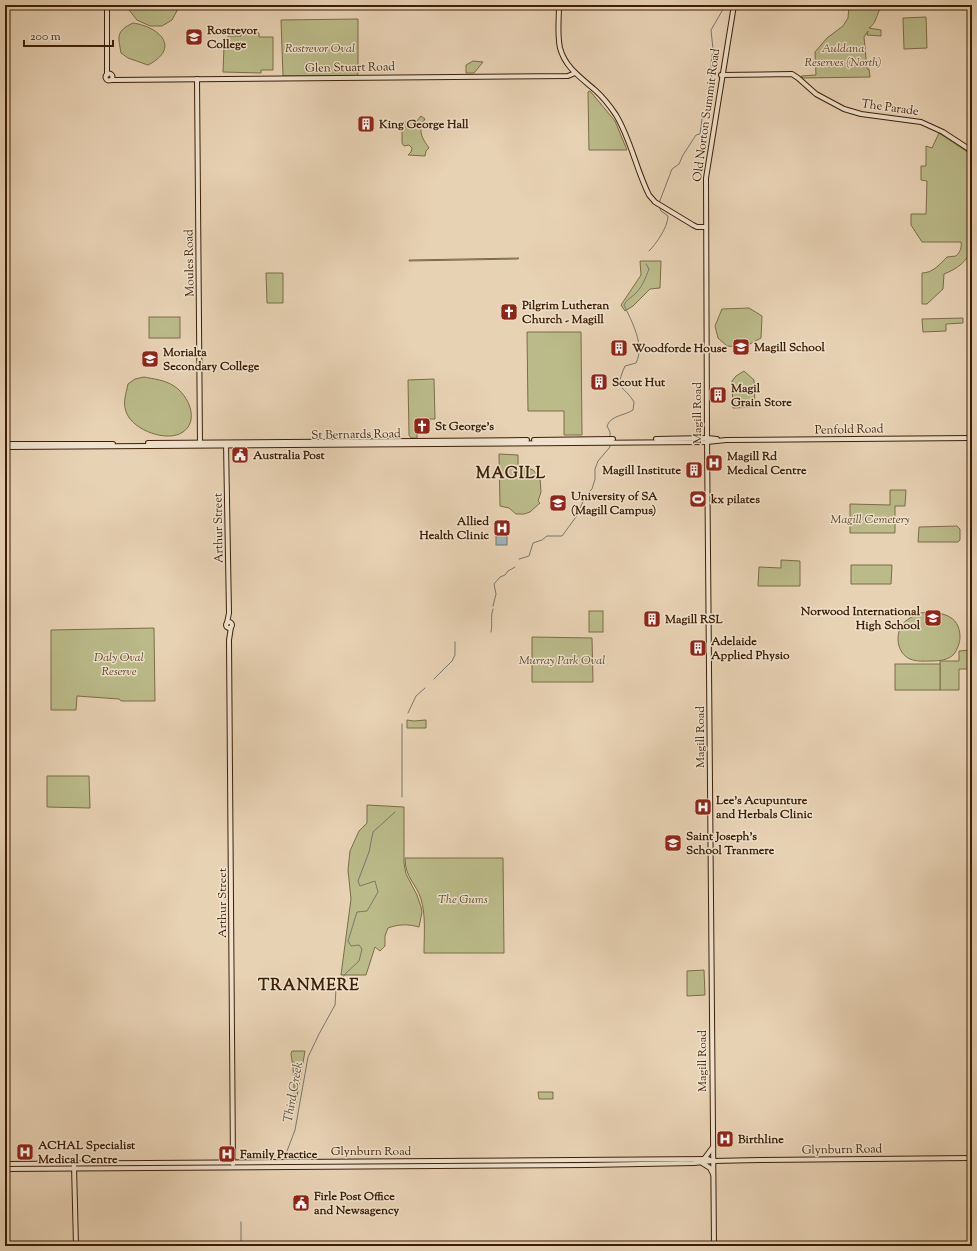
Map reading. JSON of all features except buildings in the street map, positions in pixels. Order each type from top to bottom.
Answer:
[{"type":"main road","points":[[107,5],[106,79],[108,81],[112,77],[107,62]]},
{"type":"main road","points":[[559,5],[560,48],[566,62],[575,73],[607,102],[617,117],[649,195],[660,206],[697,227],[706,228]]},
{"type":"main road","name":"Old Norton Summit Road","points":[[706,228],[706,178],[721,75],[734,5]]},
{"type":"main road","name":"Glen Stuart Road","points":[[112,77],[124,79],[208,79],[568,76],[575,73]]},
{"type":"main road","name":"The Parade","points":[[721,75],[789,73],[795,75],[816,94],[844,109],[861,114],[921,122],[943,132],[972,151]]},
{"type":"main road","name":"Moules Road","points":[[197,79],[200,444]]},
{"type":"main road","points":[[197,91],[201,83],[208,79]]},
{"type":"main road","name":"Magill Road","points":[[706,228],[714,1246]]},
{"type":"main road","name":"Penfold Road","points":[[707,440],[972,438]]},
{"type":"main road","name":"St Bernards Road","points":[[5,446],[707,440]]},
{"type":"main road","name":"Arthur Street","points":[[227,444],[233,1164]]},
{"type":"main road","points":[[713,1147],[703,1161],[710,1168],[713,1174]]},
{"type":"main road","points":[[234,1152],[241,1162]]},
{"type":"main road","name":"Glynburn Road","points":[[5,1168],[146,1162],[233,1164],[641,1162],[972,1158]]},
{"type":"main road","points":[[146,1162],[149,1165],[158,1167]]},
{"type":"main road","name":"Glynburn Road","points":[[5,1164],[158,1167],[233,1164],[241,1162],[641,1162]]},
{"type":"main road","points":[[74,1166],[76,1246]]},
{"type":"green space","points":[[125,5],[180,5],[172,20],[162,26],[150,26],[137,20]]},
{"type":"green space","name":"Auldana Reserves (North)","points":[[849,5],[887,5],[881,8],[874,24],[869,28],[881,30],[881,36],[867,35],[868,31],[864,37],[867,69],[869,69],[870,77],[803,78],[801,76],[816,75],[815,52],[827,38],[843,26],[848,18]]},
{"type":"green space","points":[[926,17],[927,48],[904,49],[903,18]]},
{"type":"green space","name":"Rostrevor Oval","points":[[358,19],[358,74],[356,76],[283,76],[281,20]]},
{"type":"green space","points":[[133,23],[143,25],[151,29],[163,39],[165,45],[163,52],[158,58],[148,65],[128,58],[121,53],[119,38],[121,32]]},
{"type":"green space","points":[[241,32],[259,33],[259,37],[273,37],[273,70],[261,70],[261,73],[223,72],[224,46],[228,45],[228,36],[241,36]]},
{"type":"green space","points":[[473,61],[483,62],[474,73],[466,73],[466,65]]},
{"type":"green space","points":[[590,91],[615,121],[627,150],[589,150],[588,92]]},
{"type":"green space","points":[[421,116],[425,119],[421,127],[421,134],[429,148],[426,151],[425,156],[408,155],[412,148],[409,145],[404,146],[402,143],[402,122],[416,122]]},
{"type":"green space","points":[[939,133],[972,155],[972,248],[965,261],[953,270],[944,274],[943,289],[927,304],[922,304],[922,273],[933,270],[947,257],[956,256],[960,251],[961,246],[961,242],[922,242],[911,225],[911,214],[926,214],[927,181],[921,180],[921,166],[926,166],[926,146],[932,148]]},
{"type":"green space","points":[[519,258],[518,259],[409,261],[409,260]]},
{"type":"green space","points":[[640,261],[661,261],[660,288],[650,289],[633,306],[625,311],[621,305],[641,275]]},
{"type":"green space","points":[[266,273],[283,273],[283,303],[267,303]]},
{"type":"green space","points":[[749,308],[762,316],[761,338],[744,347],[727,346],[718,338],[715,326],[722,309]]},
{"type":"green space","points":[[149,317],[180,317],[180,338],[149,338]]},
{"type":"green space","points":[[963,318],[963,323],[946,324],[946,331],[923,332],[922,319]]},
{"type":"green space","points":[[527,332],[581,332],[582,435],[564,435],[564,411],[528,411]]},
{"type":"green space","points":[[744,371],[754,380],[755,407],[733,408],[732,381],[736,376]]},
{"type":"green space","points":[[144,377],[167,382],[184,395],[190,408],[191,421],[183,432],[176,435],[160,435],[144,430],[131,420],[127,414],[125,406],[128,384],[135,379]]},
{"type":"green space","points":[[434,379],[435,419],[417,419],[417,438],[411,438],[409,435],[408,380]]},
{"type":"green space","points":[[499,454],[518,455],[518,465],[533,470],[540,478],[541,492],[538,501],[540,503],[530,512],[516,514],[509,508],[500,506]]},
{"type":"green space","name":"Magill Cemetery","points":[[890,490],[906,490],[905,506],[895,506],[895,533],[850,533],[850,504],[890,505]]},
{"type":"green space","points":[[957,526],[960,529],[960,540],[958,542],[918,542],[919,527]]},
{"type":"green space","points":[[781,560],[800,561],[800,586],[758,586],[759,567],[781,568]]},
{"type":"green space","points":[[851,565],[892,565],[891,584],[851,584]]},
{"type":"green space","points":[[589,611],[603,611],[603,632],[589,632]]},
{"type":"green space","points":[[920,613],[941,614],[952,619],[956,623],[959,629],[960,639],[959,644],[952,656],[947,659],[934,661],[918,661],[910,659],[902,653],[898,644],[898,634],[900,629],[906,621]]},
{"type":"green space","name":"Daly Oval Reserve","points":[[154,628],[155,701],[121,701],[119,699],[77,696],[76,710],[51,710],[51,630]]},
{"type":"green space","name":"Murray Park Oval","points":[[532,637],[592,638],[593,682],[532,682]]},
{"type":"green space","points":[[972,650],[972,669],[959,669],[959,690],[940,690],[940,661],[959,661],[959,651]]},
{"type":"green space","points":[[895,664],[940,664],[940,690],[895,690]]},
{"type":"green space","points":[[407,720],[426,720],[426,728],[407,728]]},
{"type":"green space","points":[[47,776],[89,776],[90,808],[47,807]]},
{"type":"green space","points":[[367,805],[404,807],[404,863],[406,874],[417,895],[422,912],[419,927],[404,925],[388,928],[385,936],[385,946],[380,951],[375,947],[366,975],[341,975],[351,899],[348,870],[350,851],[359,831],[367,823]]},
{"type":"green space","name":"The Gums","points":[[405,858],[503,858],[504,953],[424,953],[423,905],[419,893],[407,871]]},
{"type":"green space","points":[[704,970],[705,995],[687,996],[687,971]]},
{"type":"green space","points":[[292,1051],[305,1051],[295,1108],[291,1054]]},
{"type":"green space","points":[[538,1092],[553,1092],[553,1099],[539,1099]]},
{"type":"water","points":[[496,534],[507,534],[507,545],[496,545]]},
{"type":"waterway","name":"Third Creek","points":[[659,203],[672,169],[679,164],[696,135],[700,134],[702,119],[712,97],[711,64],[713,49],[711,30],[722,11],[723,5]]},
{"type":"waterway","name":"Third Creek","points":[[649,251],[661,235],[666,225],[668,216],[661,211],[659,206]]},
{"type":"waterway","name":"Third Creek","points":[[610,437],[610,432],[607,426],[609,422],[633,410],[634,402],[621,387],[620,380],[625,366],[636,363],[639,349],[631,319],[624,305],[642,285],[649,269],[646,264]]},
{"type":"waterway","name":"Third Creek","points":[[519,559],[529,556],[533,543],[542,540],[547,536],[562,536],[576,517],[586,495],[592,489],[595,479],[595,469],[598,461],[610,447],[610,444]]},
{"type":"waterway","name":"Third Creek","points":[[493,606],[496,594],[494,584],[500,577],[515,567]]},
{"type":"waterway","name":"Third Creek","points":[[491,632],[493,609]]},
{"type":"waterway","name":"Third Creek","points":[[434,679],[452,661],[455,655],[455,642]]},
{"type":"waterway","name":"Third Creek","points":[[408,713],[416,696],[425,688]]},
{"type":"waterway","name":"Third Creek","points":[[402,724],[402,797]]},
{"type":"waterway","name":"Third Creek","points":[[284,1159],[295,1130],[308,1057],[335,1005],[336,989],[345,974],[359,961],[362,949],[359,945],[351,946],[348,941],[357,912],[367,911],[378,892],[375,881],[360,886],[358,881],[369,852],[373,832],[395,812]]},
{"type":"waterway","name":"Third Creek","points":[[241,1222],[241,1246]]},
{"type":"place","name":"Rostrevor College","points":[[194,37]]},
{"type":"place","name":"King George Hall","points":[[366,124]]},
{"type":"place","name":"Pilgrim Lutheran Church - Magill","points":[[509,312]]},
{"type":"place","name":"Magill School","points":[[741,347]]},
{"type":"place","name":"Woodforde House","points":[[619,348]]},
{"type":"place","name":"Morialta Secondary College","points":[[150,359]]},
{"type":"place","name":"Scout Hut","points":[[599,382]]},
{"type":"place","name":"Magil Grain Store","points":[[718,395]]},
{"type":"place","name":"St George’s","points":[[422,426]]},
{"type":"place","name":"Australia Post","points":[[240,455]]},
{"type":"place","name":"Magill Rd Medical Centre","points":[[714,463]]},
{"type":"place","name":"Magill Institute","points":[[694,470]]},
{"type":"place","name":"kx pilates","points":[[698,499]]},
{"type":"place","name":"University of SA (Magill Campus)","points":[[558,503]]},
{"type":"place","name":"Allied Health Clinic","points":[[502,528]]},
{"type":"place","name":"Norwood International High School","points":[[933,618]]},
{"type":"place","name":"Magill RSL","points":[[652,619]]},
{"type":"place","name":"Adelaide Applied Physio","points":[[698,648]]},
{"type":"place","name":"Lee's Acupunture and Herbals Clinic","points":[[703,807]]},
{"type":"place","name":"Saint Joseph's School Tranmere","points":[[673,843]]},
{"type":"place","name":"Birthline","points":[[725,1139]]},
{"type":"place","name":"ACHAL Specialist Medical Centre","points":[[25,1152]]},
{"type":"place","name":"Family Practice","points":[[227,1154]]},
{"type":"place","name":"Firle Post Office and Newsagency","points":[[301,1203]]},
{"type":"district","name":"MAGILL","points":[[511,472]]},
{"type":"district","name":"TRANMERE","points":[[309,984]]}]
